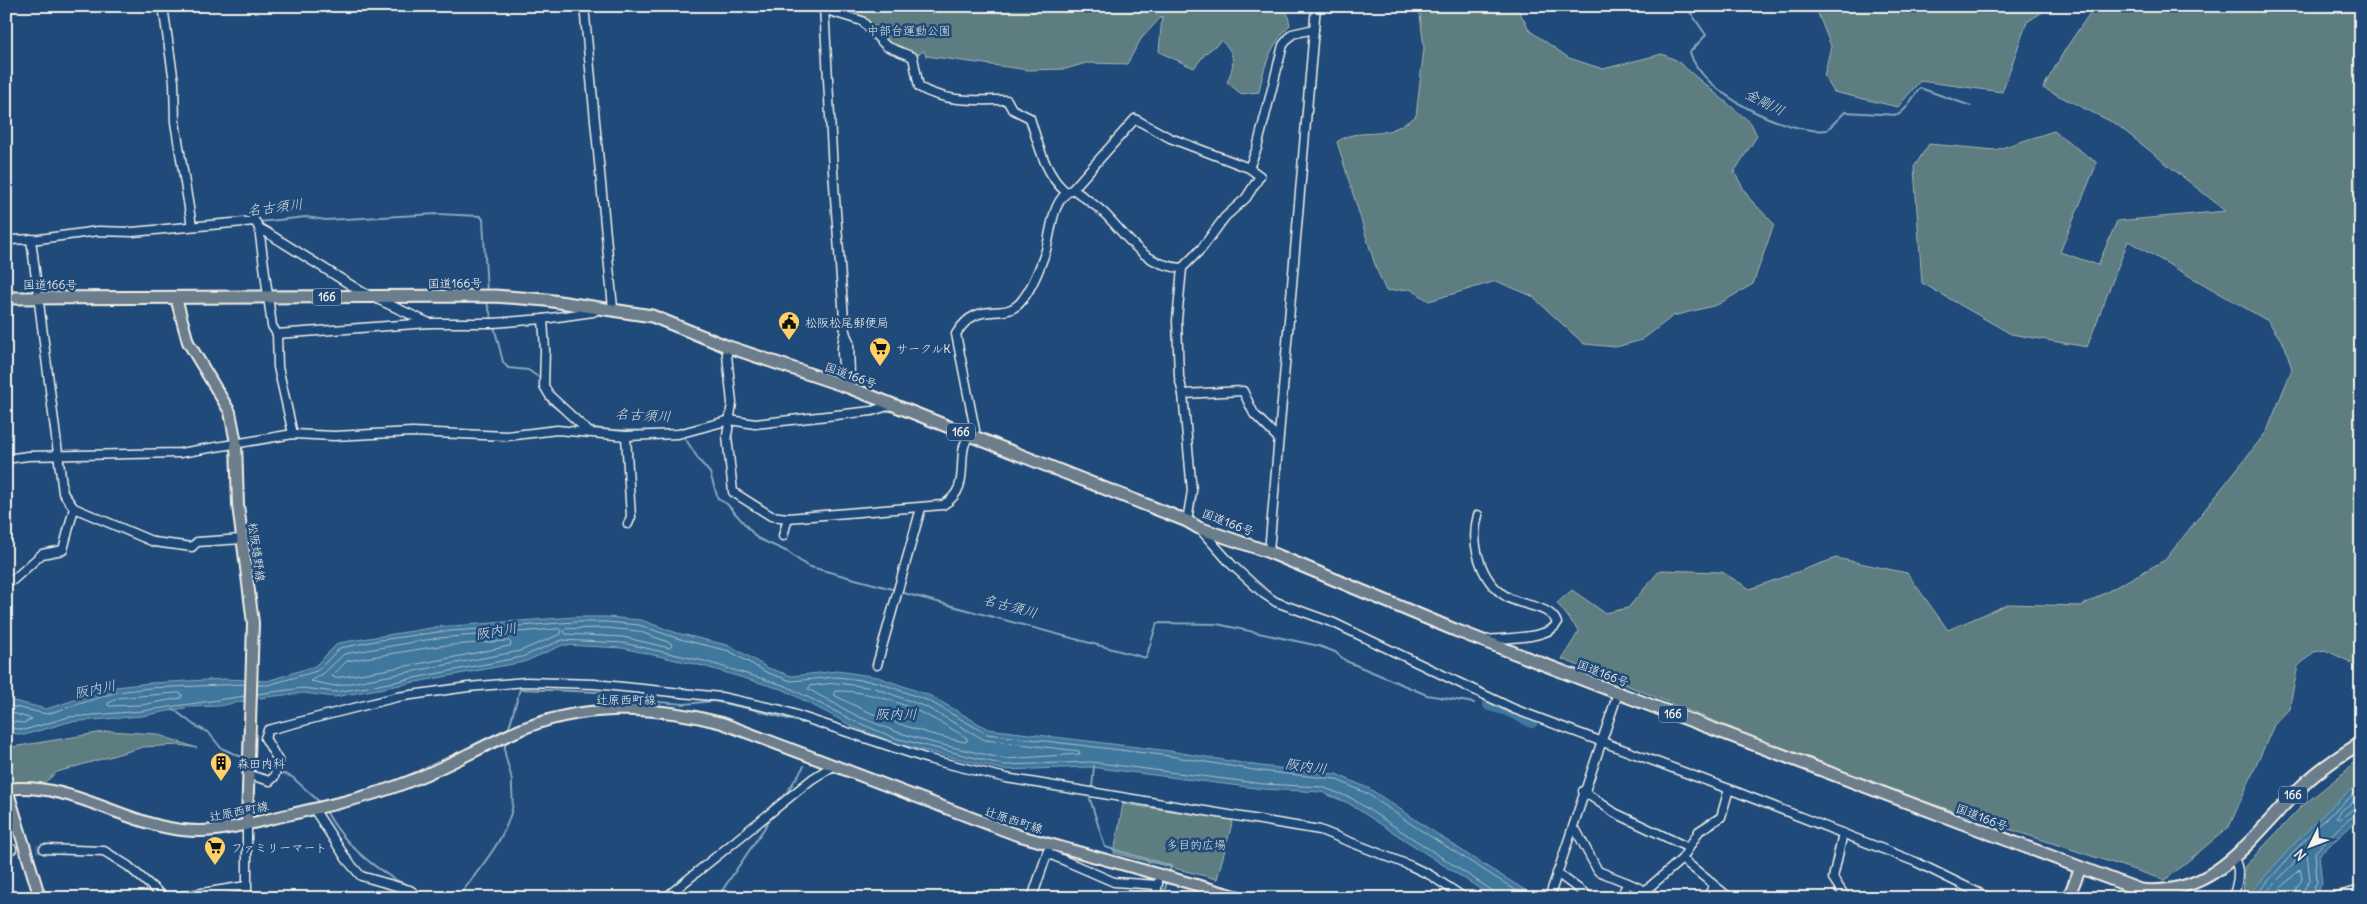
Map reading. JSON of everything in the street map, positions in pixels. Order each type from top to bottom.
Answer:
[{"type":"highway","name":"国道166号","points":[[6,298],[495,296],[546,300],[652,316],[726,346],[847,383],[891,405],[1187,521],[1199,528],[1269,552],[1482,640],[2080,869],[2140,890],[2156,892],[2184,888],[2206,879],[2233,858],[2301,787],[2334,759],[2361,743]]},
{"type":"main road","name":"松阪嬉野線","points":[[176,298],[188,342],[230,412],[236,443],[242,539],[249,579],[253,623],[247,824]]},
{"type":"main road","name":"辻原西町線","points":[[7,789],[37,788],[56,790],[141,822],[174,830],[202,831],[247,824],[314,809],[407,783],[507,735],[548,720],[586,712],[617,709],[668,712],[722,722],[832,766],[1049,848],[1168,876],[1243,898]]},
{"type":"main road","points":[[7,789],[40,898]]},
{"type":"main road","points":[[2068,898],[2080,869]]},
{"type":"street","points":[[163,6],[174,82],[175,122],[192,226]]},
{"type":"street","points":[[277,334],[429,323],[543,319],[593,312],[607,308],[614,302],[584,6]]},
{"type":"street","points":[[813,6],[824,7],[862,21],[886,46],[913,57],[919,87],[930,94],[962,100],[1007,100],[1012,110],[1030,118],[1043,158],[1059,186],[1070,191],[1106,215],[1136,250],[1170,268],[1182,268]]},
{"type":"street","points":[[1269,552],[1278,438],[1288,351],[1316,6]]},
{"type":"street","points":[[824,7],[833,171],[845,332],[842,341],[843,375],[847,383]]},
{"type":"street","points":[[1249,168],[1257,148],[1283,45],[1292,34],[1314,29]]},
{"type":"street","points":[[726,346],[732,403],[727,436],[733,492],[771,516],[788,518],[943,505],[954,498],[960,491],[964,444],[968,435],[974,430],[956,334],[968,318],[981,312],[1002,312],[1015,308],[1024,299],[1045,252],[1056,209],[1135,119],[1170,138],[1249,168],[1260,176],[1246,198],[1225,217],[1202,248],[1182,268],[1177,320],[1179,378],[1183,394],[1192,491],[1187,521]]},
{"type":"street","points":[[6,240],[32,242],[98,231],[132,232],[192,226],[258,226],[372,298],[429,323]]},
{"type":"street","points":[[258,226],[272,326],[277,334],[278,367],[293,434]]},
{"type":"street","points":[[32,242],[63,493],[74,508],[154,542],[192,547],[196,542],[242,539]]},
{"type":"street","points":[[543,319],[545,350],[544,386],[550,396],[589,431]]},
{"type":"street","points":[[1183,394],[1243,391],[1254,414],[1278,438]]},
{"type":"street","points":[[6,459],[58,455],[180,453],[293,434],[334,436],[412,432],[507,436],[557,430],[589,431],[626,436],[681,434],[730,420],[755,424],[872,411],[891,405]]},
{"type":"street","points":[[626,436],[631,517],[628,524]]},
{"type":"street","points":[[6,586],[10,579],[42,554],[63,550],[74,508]]},
{"type":"street","points":[[877,666],[921,508]]},
{"type":"street","points":[[1478,515],[1475,526],[1475,542],[1480,561],[1493,585],[1507,597],[1552,614],[1557,623],[1550,631],[1538,634],[1482,640]]},
{"type":"street","points":[[783,536],[788,518]]},
{"type":"street","points":[[1199,528],[1232,566],[1276,602],[1334,623],[1514,709],[1729,788],[1916,862],[1989,898]]},
{"type":"street","points":[[249,775],[270,781],[274,777],[279,762],[265,738],[268,730],[397,697],[468,687],[543,682],[594,684],[676,694],[711,696],[781,710],[928,759],[1006,778],[1320,830],[1417,869],[1465,898]]},
{"type":"street","points":[[1549,898],[1572,831],[1583,791],[1618,693]]},
{"type":"street","points":[[665,898],[786,800],[832,766]]},
{"type":"street","points":[[1646,890],[1682,859],[1699,831],[1721,817],[1729,788]]},
{"type":"street","points":[[1583,791],[1615,813],[1689,848]]},
{"type":"street","points":[[314,809],[346,860],[361,876],[410,890],[421,898]]},
{"type":"street","points":[[247,824],[247,898]]},
{"type":"street","points":[[1572,831],[1577,832],[1598,871],[1661,898]]},
{"type":"street","points":[[1843,833],[1834,878],[1846,898]]},
{"type":"street","points":[[1032,898],[1049,848],[1114,882],[1157,885],[1168,876]]},
{"type":"street","points":[[44,849],[104,851],[128,866],[166,898]]},
{"type":"street","points":[[2233,858],[2238,863],[2238,882],[2233,898]]},
{"type":"street","points":[[1682,859],[1730,898]]},
{"type":"street","points":[[1557,873],[1591,898]]},
{"type":"street","points":[[1620,898],[1628,883]]},
{"type":"street","points":[[1156,898],[1157,885]]},
{"type":"street","points":[[1707,898],[1714,885]]},
{"type":"street","points":[[171,898],[246,886]]},
{"type":"street","points":[[2330,898],[2360,893]]},
{"type":"green space","name":"中部台運動公園","points":[[813,6],[933,6],[933,14],[940,6],[1286,6],[1290,25],[1278,40],[1269,56],[1259,92],[1241,94],[1227,82],[1233,60],[1230,50],[1221,41],[1206,53],[1194,68],[1159,52],[1162,16],[1141,39],[1127,64],[1086,63],[1066,69],[1029,70],[926,56],[924,51],[913,57],[886,46],[862,21]]},
{"type":"green space","points":[[1419,6],[1516,6],[1530,31],[1569,58],[1603,69],[1662,54],[1676,60],[1751,123],[1757,136],[1734,172],[1749,198],[1774,224],[1753,284],[1717,305],[1673,316],[1642,340],[1616,347],[1584,344],[1532,296],[1496,281],[1429,301],[1410,289],[1386,291],[1376,268],[1337,142],[1349,136],[1388,131],[1403,125],[1416,116],[1424,48]]},
{"type":"green space","points":[[1815,6],[2052,6],[2027,22],[2002,92],[1920,81],[1898,107],[1834,92],[1824,76],[1831,46]]},
{"type":"green space","points":[[2056,6],[2361,6],[2361,667],[2325,650],[2314,652],[2298,666],[2289,709],[2274,725],[2229,827],[2165,880],[1862,781],[1562,659],[1579,631],[1557,603],[1572,590],[1605,613],[1628,608],[1660,570],[1722,572],[1750,589],[1836,558],[1907,573],[1948,630],[2008,604],[2081,606],[2165,560],[2267,431],[2292,369],[2285,346],[2268,321],[2128,241],[2087,347],[2011,334],[1922,283],[1914,167],[1929,144],[1995,150],[2054,131],[2097,163],[2060,252],[2098,265],[2117,221],[2226,211],[2116,124],[2043,88],[2066,48],[2092,10]]},
{"type":"green space","points":[[110,731],[156,734],[197,748],[179,745],[143,747],[57,772],[44,783],[6,784],[6,748]]},
{"type":"green space","points":[[2361,756],[2361,782],[2249,898],[2243,898],[2245,866],[2301,807],[2347,770]]},
{"type":"green space","name":"多目的広場","points":[[1123,804],[1233,820],[1217,879],[1114,853]]},
{"type":"water","name":"阪内川","points":[[575,617],[641,620],[677,633],[731,646],[768,668],[792,676],[837,671],[878,677],[931,696],[988,729],[1170,751],[1260,766],[1336,774],[1370,789],[1473,858],[1538,898],[1494,898],[1348,803],[1321,792],[1263,789],[1091,767],[1004,770],[893,743],[852,726],[784,690],[703,666],[622,648],[563,645],[524,662],[335,697],[304,693],[266,697],[219,706],[190,707],[142,716],[69,722],[24,735],[6,732],[6,700],[46,709],[116,687],[150,683],[226,679],[267,681],[315,666],[338,643],[437,627]]},
{"type":"water","points":[[2361,782],[2361,817],[2319,855],[2322,884],[2312,898],[2246,898],[2315,822]]},
{"type":"waterway","name":"金剛川","points":[[1686,6],[1706,35],[1690,52],[1697,67],[1710,82],[1727,96],[1748,108],[1791,126],[1810,130],[1827,130],[1845,112],[1898,115],[1905,109],[1920,88],[1971,106]]},
{"type":"waterway","name":"名古須川","points":[[259,222],[306,217],[326,220],[437,214],[480,216],[483,219],[487,293]]},
{"type":"waterway","name":"名古須川","points":[[238,226],[253,225]]},
{"type":"waterway","name":"名古須川","points":[[34,243],[73,238]]},
{"type":"waterway","name":"名古須川","points":[[6,244],[29,243]]},
{"type":"waterway","name":"名古須川","points":[[486,300],[492,319]]},
{"type":"waterway","name":"名古須川","points":[[494,326],[503,362],[508,368],[528,370],[540,378],[541,381]]},
{"type":"waterway","name":"名古須川","points":[[542,388],[549,403],[568,417]]},
{"type":"waterway","name":"名古須川","points":[[587,427],[609,430],[657,431]]},
{"type":"waterway","name":"名古須川","points":[[683,435],[710,473],[718,499],[727,504],[757,538],[788,552],[807,566],[896,590]]},
{"type":"waterway","name":"名古須川","points":[[900,592],[1146,658],[1157,623],[1217,624],[1319,646],[1335,652],[1346,661],[1427,695],[1474,703]]},
{"type":"waterway","points":[[508,731],[520,689],[599,692],[605,698],[685,704],[713,701],[803,723]]},
{"type":"waterway","name":"名古須川","points":[[1489,705],[1507,710],[1532,722]]},
{"type":"waterway","points":[[173,709],[194,725],[209,733],[221,748],[244,758]]},
{"type":"waterway","points":[[458,898],[495,847],[507,825],[512,810],[512,780],[505,753],[506,741]]},
{"type":"waterway","points":[[253,762],[274,770]]},
{"type":"waterway","points":[[784,797],[804,766]]},
{"type":"waterway","points":[[1092,788],[1094,766]]},
{"type":"waterway","points":[[279,772],[292,777],[322,804]]},
{"type":"waterway","points":[[1090,799],[1105,847],[1171,866],[1169,874]]},
{"type":"waterway","points":[[326,811],[338,830],[370,862],[393,878],[429,898]]},
{"type":"waterway","points":[[717,898],[774,814]]},
{"type":"waterway","points":[[1163,898],[1167,881]]},
{"type":"tunnel","points":[[12,849],[44,849]]},
{"type":"place","name":"松阪松尾郵便局","points":[[789,341]]},
{"type":"place","name":"サークルK","points":[[880,367]]},
{"type":"place","name":"森田内科","points":[[221,782]]},
{"type":"place","name":"ファミリーマート","points":[[215,866]]}]
